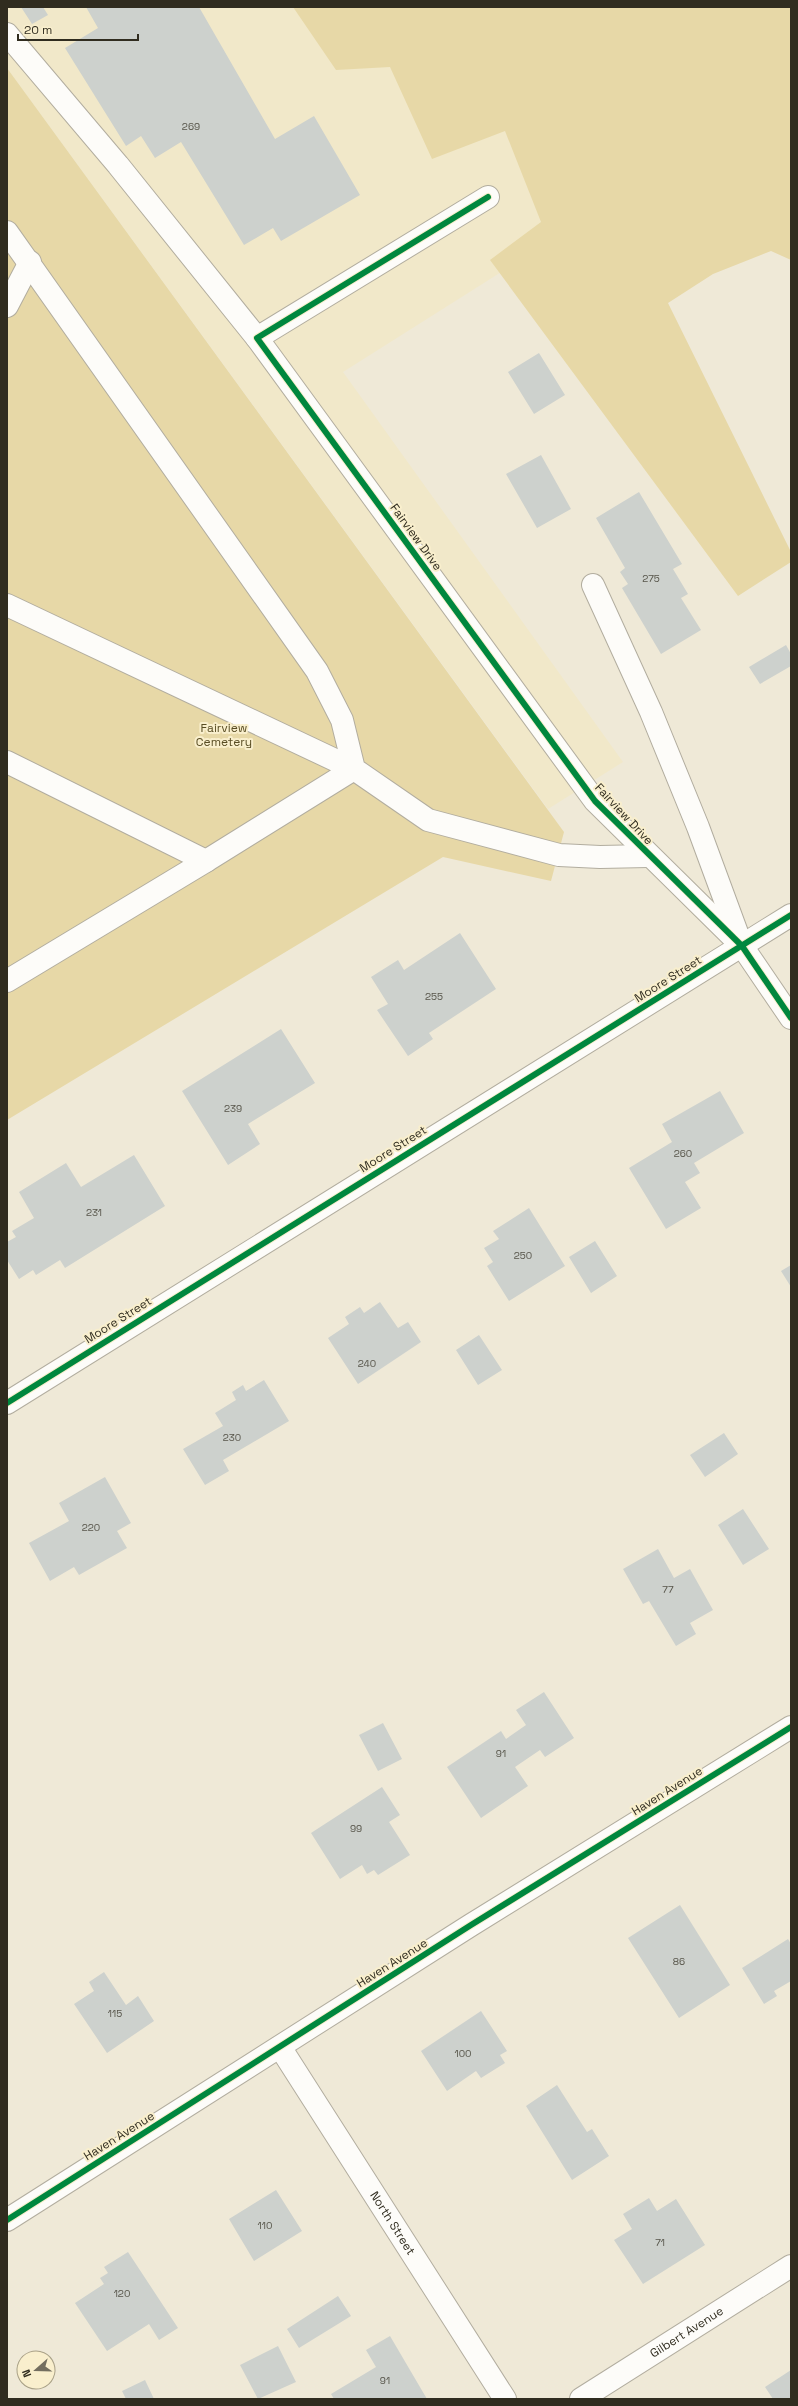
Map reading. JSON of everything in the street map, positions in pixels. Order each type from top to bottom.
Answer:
[{"type":"street","name":"Fairview Drive","points":[[7,34],[118,165],[257,338],[595,802],[648,856],[742,946]]},
{"type":"street","points":[[257,338],[488,197]]},
{"type":"street","points":[[7,232],[30,262],[317,671],[342,720],[354,769]]},
{"type":"street","points":[[7,306],[30,262]]},
{"type":"street","points":[[593,585],[651,712],[698,826],[742,946],[791,1018]]},
{"type":"street","points":[[7,605],[354,769],[428,820],[559,855],[600,857],[648,856]]},
{"type":"street","points":[[7,762],[206,861]]},
{"type":"street","points":[[7,981],[206,861],[354,769]]},
{"type":"street","name":"Moore Street","points":[[7,1403],[132,1323],[791,915]]},
{"type":"street","name":"Haven Avenue","points":[[7,2220],[791,1727]]},
{"type":"street","name":"North Street","points":[[280,2047],[505,2399]]},
{"type":"street","name":"Gilbert Avenue","points":[[582,2399],[791,2266]]},
{"type":"shaded area","points":[[7,7],[459,7],[655,175],[343,372],[623,762],[548,809],[7,68]]},
{"type":"green space","points":[[293,7],[791,7],[791,260],[771,251],[713,274],[668,303],[791,552],[791,562],[738,596],[490,260],[541,222],[505,131],[432,159],[390,67],[336,70]]},
{"type":"green space","name":"Fairview Cemetery","points":[[7,68],[564,832],[551,881],[443,857],[7,1120]]},
{"type":"building","points":[[21,7],[43,7],[48,15],[32,24]]},
{"type":"building","points":[[86,7],[199,7],[275,139],[314,116],[360,195],[281,241],[273,228],[244,245],[181,142],[155,158],[141,136],[126,146],[65,48],[98,28]]},
{"type":"building","points":[[539,353],[565,395],[534,414],[508,372]]},
{"type":"building","points":[[541,455],[571,509],[537,528],[506,474]]},
{"type":"building","points":[[639,492],[682,564],[673,569],[688,594],[681,598],[701,630],[661,654],[622,588],[628,584],[620,572],[625,568],[596,518]]},
{"type":"building","points":[[786,645],[791,654],[791,666],[760,684],[749,667]]},
{"type":"building","points":[[460,933],[496,989],[429,1033],[433,1039],[408,1056],[377,1010],[388,1004],[371,977],[398,960],[404,970]]},
{"type":"building","points":[[281,1029],[315,1083],[248,1124],[260,1144],[228,1165],[182,1091]]},
{"type":"building","points":[[720,1091],[744,1133],[694,1163],[700,1173],[685,1182],[701,1208],[666,1229],[629,1168],[672,1142],[662,1124]]},
{"type":"building","points":[[134,1155],[165,1206],[65,1268],[60,1260],[36,1275],[33,1270],[19,1279],[7,1260],[7,1242],[16,1237],[12,1231],[34,1218],[19,1192],[66,1163],[81,1187]]},
{"type":"building","points":[[529,1208],[565,1266],[509,1301],[487,1266],[493,1262],[484,1248],[499,1239],[493,1231]]},
{"type":"building","points":[[595,1241],[617,1276],[591,1293],[569,1257]]},
{"type":"building","points":[[791,1265],[791,1287],[781,1271]]},
{"type":"building","points":[[380,1302],[398,1328],[408,1322],[421,1342],[358,1384],[328,1338],[349,1324],[345,1317],[360,1307],[364,1313]]},
{"type":"building","points":[[479,1335],[502,1370],[478,1385],[456,1350]]},
{"type":"building","points":[[264,1380],[289,1421],[223,1460],[229,1471],[205,1485],[183,1449],[223,1426],[215,1413],[236,1400],[232,1392],[243,1385],[246,1391]]},
{"type":"building","points":[[724,1433],[738,1454],[705,1477],[690,1455]]},
{"type":"building","points":[[105,1477],[131,1523],[117,1531],[127,1548],[79,1575],[74,1567],[50,1581],[29,1543],[69,1521],[59,1503]]},
{"type":"building","points":[[743,1509],[769,1549],[743,1565],[718,1525]]},
{"type":"building","points":[[658,1549],[674,1578],[690,1569],[713,1610],[690,1623],[696,1634],[676,1646],[649,1601],[643,1604],[623,1569]]},
{"type":"building","points":[[544,1692],[574,1738],[545,1757],[540,1750],[515,1767],[528,1786],[481,1818],[447,1767],[501,1731],[506,1739],[526,1725],[516,1710]]},
{"type":"building","points":[[383,1723],[402,1759],[378,1771],[359,1735]]},
{"type":"building","points":[[382,1787],[400,1815],[389,1822],[410,1855],[378,1875],[374,1870],[367,1874],[362,1865],[340,1879],[311,1833]]},
{"type":"building","points":[[680,1905],[730,1985],[679,2018],[628,1938]]},
{"type":"building","points":[[788,1939],[791,1944],[791,1981],[774,1991],[777,1996],[764,2004],[742,1968]]},
{"type":"building","points":[[104,1972],[126,2005],[138,1996],[154,2021],[107,2053],[74,2004],[94,1991],[89,1982]]},
{"type":"building","points":[[481,2011],[507,2051],[500,2055],[505,2063],[481,2078],[476,2071],[447,2091],[421,2051]]},
{"type":"building","points":[[557,2085],[587,2132],[592,2129],[609,2156],[572,2180],[526,2106]]},
{"type":"building","points":[[276,2190],[302,2231],[254,2261],[229,2219]]},
{"type":"building","points":[[649,2198],[657,2211],[676,2199],[705,2245],[643,2284],[614,2240],[632,2229],[623,2214]]},
{"type":"building","points":[[128,2252],[178,2328],[159,2340],[149,2324],[107,2351],[75,2303],[104,2284],[100,2278],[108,2273],[104,2267]]},
{"type":"building","points":[[338,2296],[351,2316],[299,2348],[287,2329]]},
{"type":"building","points":[[390,2336],[427,2399],[334,2399],[331,2394],[376,2367],[366,2350]]},
{"type":"building","points":[[278,2346],[296,2382],[258,2399],[240,2365]]},
{"type":"building","points":[[791,2370],[791,2399],[773,2399],[765,2387]]},
{"type":"building","points":[[145,2380],[154,2399],[126,2399],[122,2391]]},
{"type":"cycle path","points":[[488,197],[257,338],[595,801],[742,946],[791,1018]]},
{"type":"cycle path","points":[[7,1403],[791,915]]},
{"type":"cycle path","points":[[7,2220],[471,1925],[791,1727]]}]
